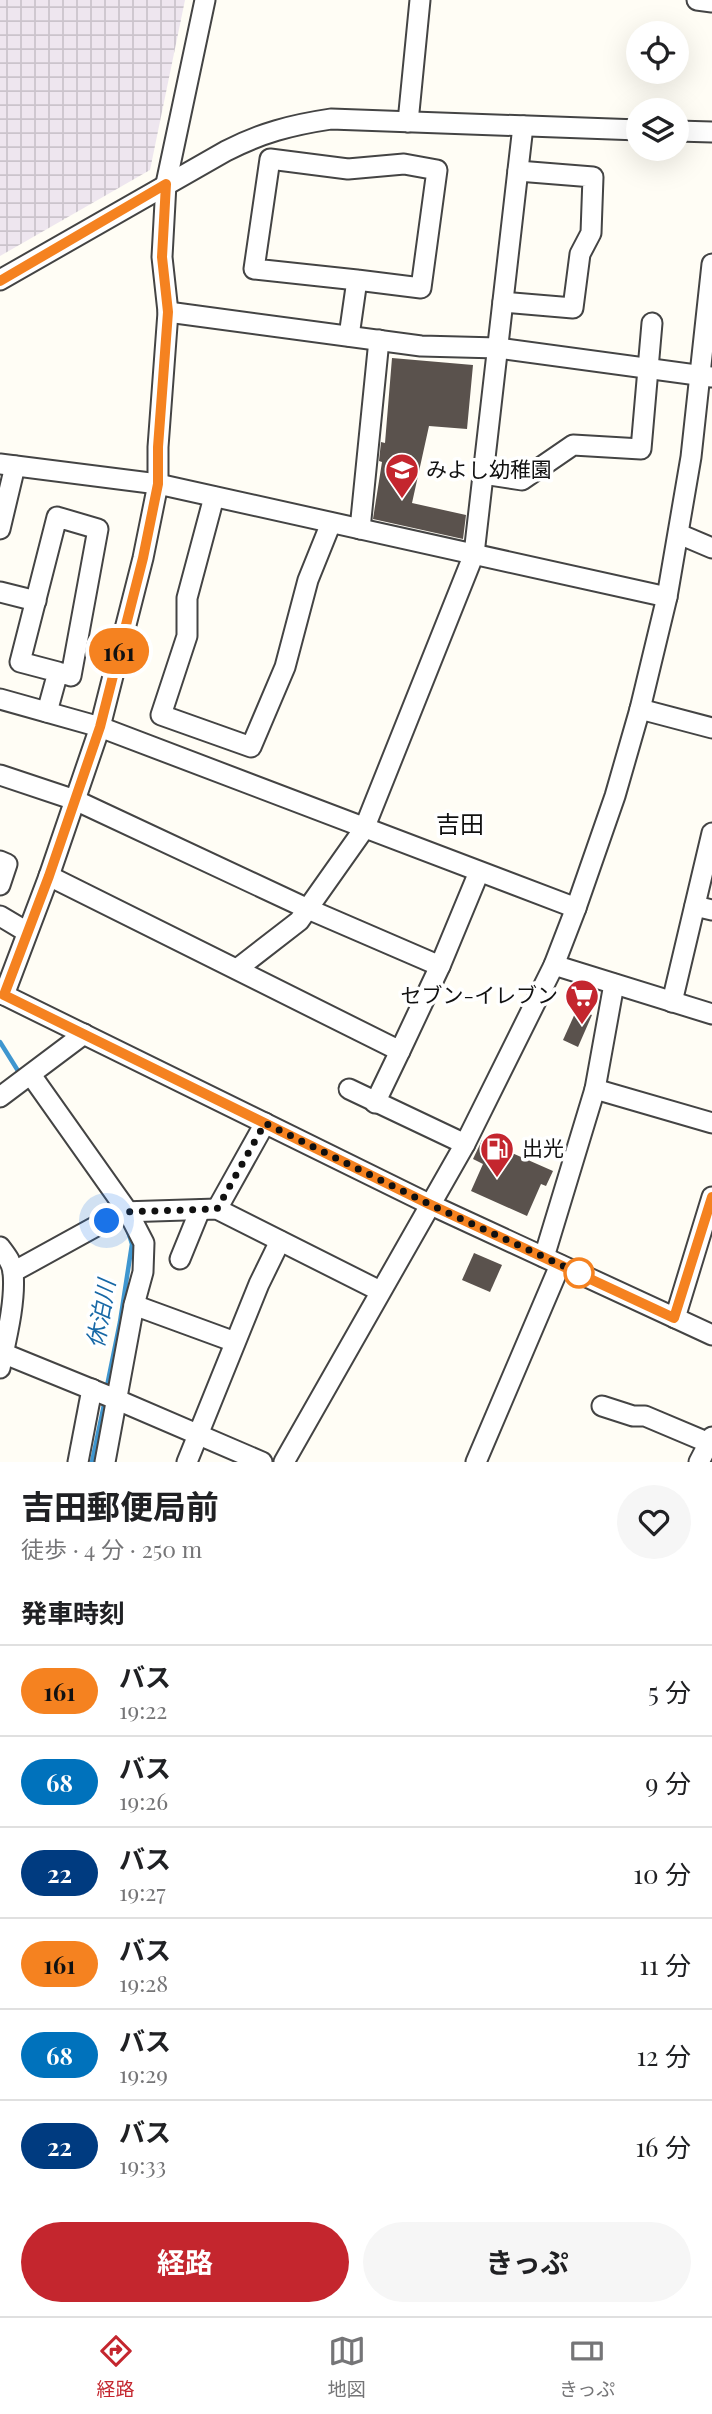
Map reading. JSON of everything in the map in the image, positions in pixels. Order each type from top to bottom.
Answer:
[{"type":"street","points":[[205,0],[166,184],[162,257],[168,312],[158,447],[158,484],[143,558],[100,727],[49,876],[2,994],[429,1204],[712,1335]]},
{"type":"street","points":[[408,122],[420,0]]},
{"type":"street","points":[[697,0],[712,2]]},
{"type":"street","points":[[0,281],[166,184],[256,136],[293,125],[331,119],[626,130]]},
{"type":"street","points":[[237,969],[299,921],[364,829],[474,554],[523,126]]},
{"type":"street","points":[[689,131],[712,132]]},
{"type":"street","points":[[270,159],[348,169],[404,164],[437,170],[421,288],[357,280],[254,269],[270,159]]},
{"type":"street","points":[[503,302],[573,307],[580,254],[591,233],[593,177],[518,171]]},
{"type":"street","points":[[284,1462],[465,1144],[554,965],[576,908],[615,796],[640,709],[667,597],[707,376],[712,264]]},
{"type":"street","points":[[349,336],[357,280]]},
{"type":"street","points":[[168,312],[421,346],[498,348],[707,376]]},
{"type":"street","points":[[483,474],[522,480],[573,445],[641,449],[652,323]]},
{"type":"street","points":[[360,529],[379,340]]},
{"type":"street","points":[[0,529],[8,465],[158,484],[667,597]]},
{"type":"street","points":[[214,497],[187,598],[187,636],[161,715],[251,747],[285,667],[308,580],[331,523]]},
{"type":"street","points":[[57,517],[98,529],[71,676],[58,672],[20,662],[57,517]]},
{"type":"street","points":[[679,534],[712,548]]},
{"type":"street","points":[[0,592],[36,601]]},
{"type":"street","points":[[47,712],[58,672]]},
{"type":"street","points":[[0,698],[100,727],[576,908]]},
{"type":"street","points":[[640,709],[712,728]]},
{"type":"street","points":[[0,775],[75,800],[308,909],[440,967]]},
{"type":"street","points":[[671,1002],[704,908],[712,833]]},
{"type":"street","points":[[0,861],[7,864],[0,885]]},
{"type":"street","points":[[375,1103],[440,967],[479,872]]},
{"type":"street","points":[[49,876],[400,1051]]},
{"type":"street","points":[[0,916],[27,932]]},
{"type":"street","points":[[554,965],[712,1014]]},
{"type":"street","points":[[475,1462],[552,1261],[595,1089],[614,984]]},
{"type":"street","points":[[0,1097],[84,1034]]},
{"type":"street","points":[[24,1079],[119,1215],[144,1243],[143,1272],[134,1305],[78,1462]]},
{"type":"street","points":[[349,1088],[375,1103],[465,1144]]},
{"type":"street","points":[[595,1089],[712,1123]]},
{"type":"street","points":[[180,1259],[265,1123]]},
{"type":"street","points":[[674,1318],[712,1196]]},
{"type":"street","points":[[13,1272],[119,1215],[209,1209],[280,1241],[380,1292]]},
{"type":"street","points":[[187,1462],[259,1284],[280,1241]]},
{"type":"street","points":[[0,1247],[10,1261],[13,1272],[1,1358],[104,1394],[262,1462]]},
{"type":"street","points":[[134,1305],[235,1342]]},
{"type":"street","points":[[104,1394],[104,1462]]},
{"type":"street","points":[[601,1406],[633,1416],[645,1416],[710,1440],[699,1462]]},
{"type":"shaded area","points":[[0,0],[185,0],[150,170],[0,256]]},
{"type":"building","points":[[392,358],[473,365],[467,429],[429,426],[412,503],[466,515],[463,539],[373,519],[382,462],[379,461],[381,442],[385,443]]},
{"type":"building","points":[[577,1009],[592,1015],[578,1047],[563,1040]]},
{"type":"building","points":[[482,1140],[553,1171],[546,1186],[541,1184],[527,1216],[471,1191],[483,1164],[473,1159]]},
{"type":"building","points":[[474,1253],[502,1265],[490,1292],[462,1280]]},
{"type":"waterway","name":"休泊川","points":[[0,1042],[20,1074]]},
{"type":"waterway","name":"休泊川","points":[[106,1391],[132,1244],[128,1231]]},
{"type":"waterway","name":"休泊川","points":[[92,1462],[105,1400]]},
{"type":"bus line","name":"161","points":[[0,281],[166,184],[162,257],[168,312],[158,447],[158,484],[143,558],[100,727],[49,876],[4,995],[429,1204],[674,1318],[712,1197]]},
{"type":"place","name":"みよし幼稚園","points":[[402,500]]},
{"type":"place","name":"セブン-イレブン","points":[[582,1026]]},
{"type":"place","name":"出光","points":[[497,1179]]},
{"type":"district","name":"吉田","points":[[460,825]]},
{"type":"route","points":[[107,1221],[122,1212],[217,1209],[265,1123],[429,1204],[583,1275],[579,1273]]}]
